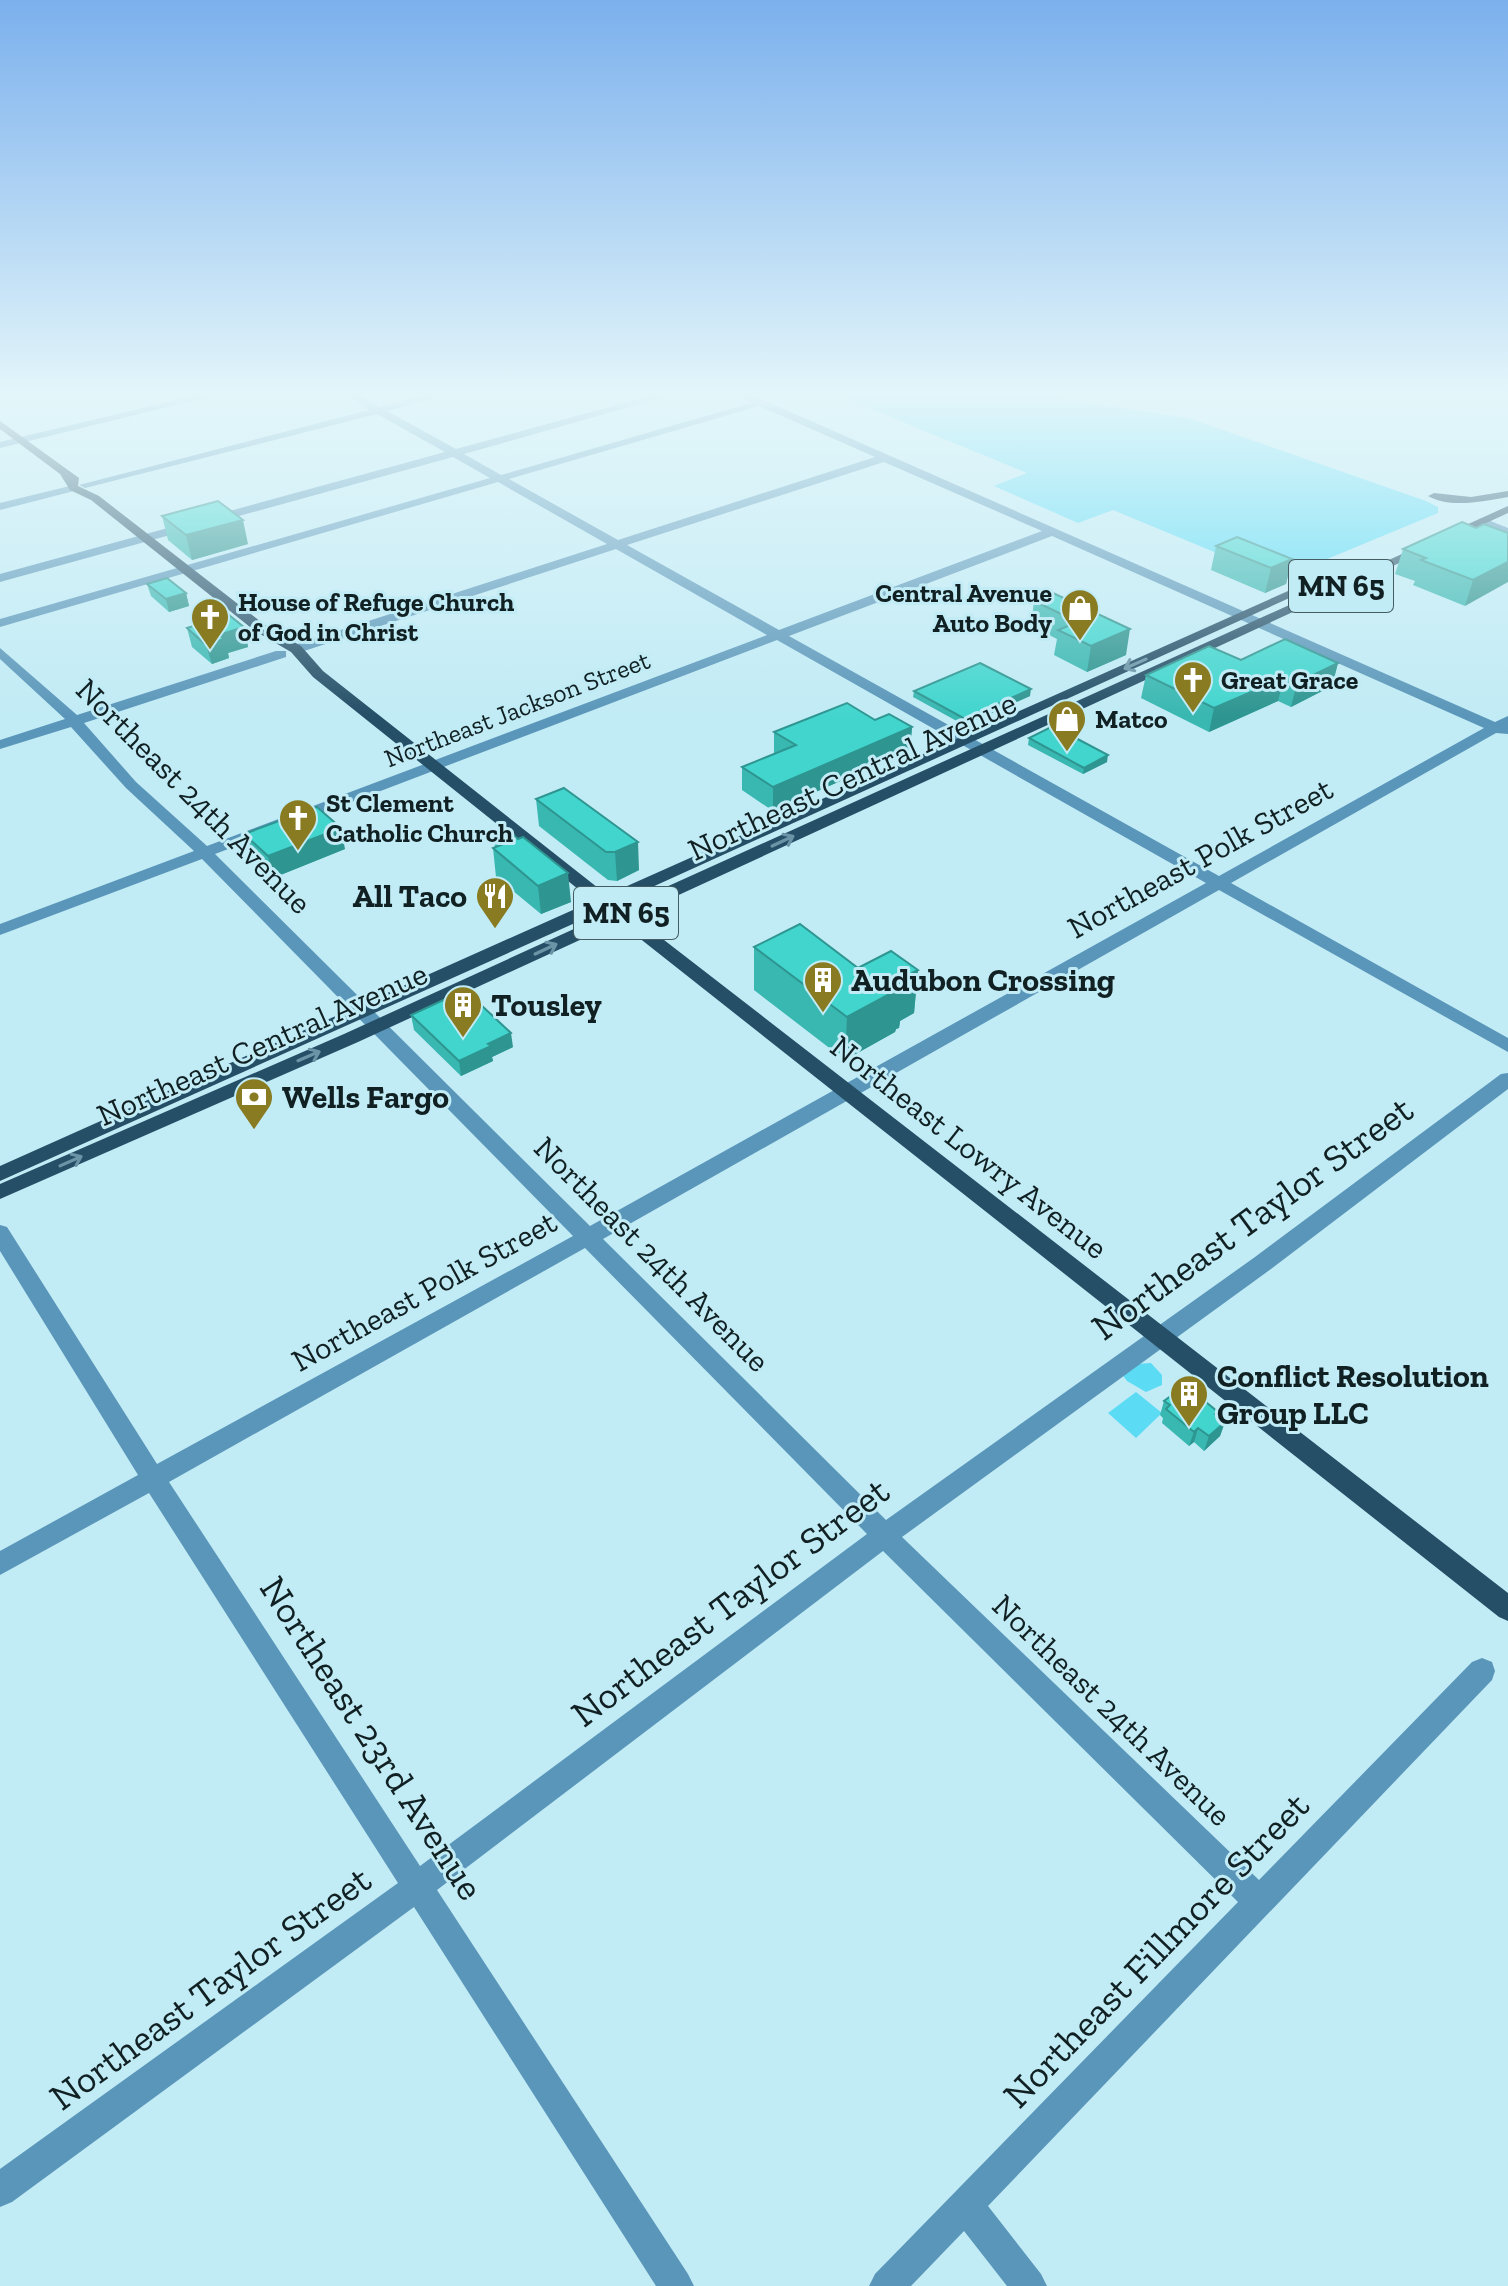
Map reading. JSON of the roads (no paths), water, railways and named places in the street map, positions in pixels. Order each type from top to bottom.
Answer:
[{"type":"main road","name":"Northeast Lowry Avenue","points":[[99,502],[603,902],[1508,1609]]},
{"type":"main road","name":"Northeast Central Avenue","points":[[0,1174],[1491,502]]},
{"type":"main road","name":"Northeast Central Avenue","points":[[0,1192],[376,1027],[1508,509]]},
{"type":"street","points":[[0,507],[21,502]]},
{"type":"street","points":[[0,578],[281,502]]},
{"type":"street","points":[[0,623],[418,502]]},
{"type":"street","points":[[540,502],[1508,1046]]},
{"type":"street","points":[[0,745],[749,502]]},
{"type":"street","points":[[983,502],[1259,624],[1504,727]]},
{"type":"street","points":[[1483,522],[1508,532]]},
{"type":"street","name":"Northeast Jackson Street","points":[[0,930],[1051,532]]},
{"type":"street","name":"Northeast 24th Avenue","points":[[0,652],[75,721],[131,785],[204,852],[885,1535],[1259,1901]]},
{"type":"street","name":"Northeast Polk Street","points":[[0,1564],[1504,727]]},
{"type":"street","name":"Northeast Taylor Street","points":[[0,2190],[418,1886],[885,1535],[1263,1263],[1508,1079]]},
{"type":"street","name":"Northeast 23rd Avenue","points":[[0,1233],[153,1479],[676,2286]]},
{"type":"street","name":"Northeast Fillmore Street","points":[[887,2286],[1482,1671]]},
{"type":"street","points":[[965,2204],[1029,2286]]},
{"type":"place","name":"Central Avenue Auto Body","points":[[1080,642]]},
{"type":"place","name":"House of Refuge Church of God in Christ","points":[[210,651]]},
{"type":"place","name":"Great Grace","points":[[1193,714]]},
{"type":"place","name":"Matco","points":[[1067,753]]},
{"type":"place","name":"St Clement Catholic Church","points":[[298,852]]},
{"type":"place","name":"All Taco","points":[[495,930]]},
{"type":"place","name":"Audubon Crossing","points":[[823,1014]]},
{"type":"place","name":"Tousley","points":[[463,1039]]},
{"type":"place","name":"Wells Fargo","points":[[254,1131]]},
{"type":"place","name":"Conflict Resolution Group LLC","points":[[1189,1428]]}]
